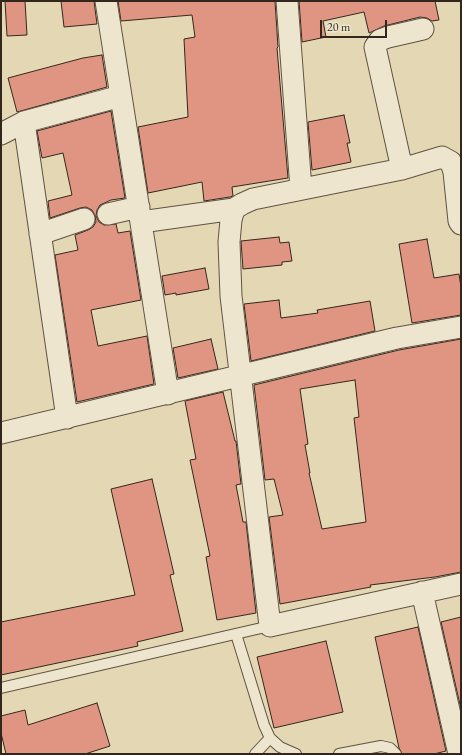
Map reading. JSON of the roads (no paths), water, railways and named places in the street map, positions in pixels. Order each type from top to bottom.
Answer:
[{"type":"street","points":[[106,1],[107,17],[121,96],[168,394]]},
{"type":"street","points":[[287,1],[301,189]]},
{"type":"street","points":[[402,169],[375,47],[380,40],[388,37],[423,30]]},
{"type":"street","points":[[1,134],[24,122],[121,96]]},
{"type":"street","points":[[24,122],[67,418]]},
{"type":"street","points":[[108,214],[140,215],[234,209],[253,199],[402,169],[442,157],[451,162],[454,172],[461,224]]},
{"type":"street","points":[[234,209],[231,220],[229,242],[230,289],[270,626],[461,584]]},
{"type":"street","points":[[40,234],[84,219]]},
{"type":"street","points":[[1,433],[397,338],[461,327]]},
{"type":"street","points":[[422,592],[459,754]]},
{"type":"lane","points":[[1,688],[270,626]]},
{"type":"lane","points":[[236,634],[264,725],[270,738],[280,747],[296,754]]},
{"type":"lane","points":[[255,754],[270,738]]},
{"type":"lane","points":[[339,754],[381,746],[390,748],[396,754]]}]
